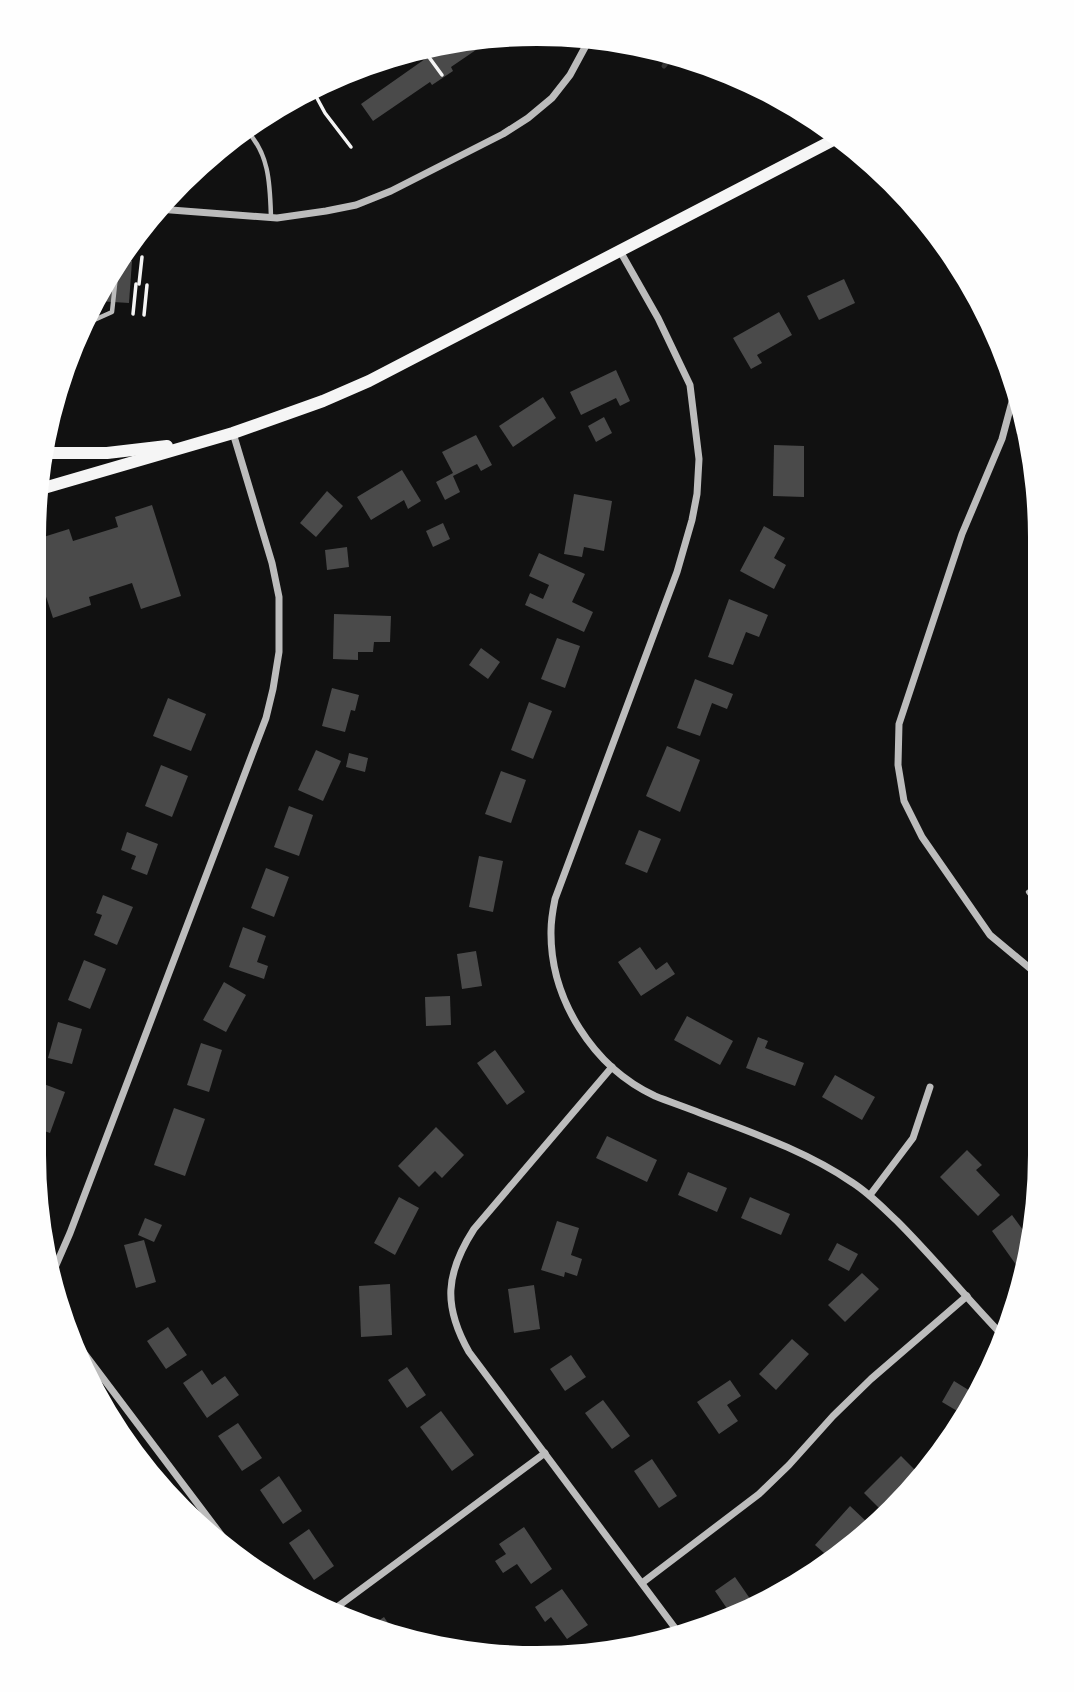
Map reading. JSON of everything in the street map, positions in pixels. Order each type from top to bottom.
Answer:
[{"type":"main road","points":[[49,487],[233,433],[323,401],[369,381],[829,142]]},
{"type":"main road","points":[[53,453],[107,453],[199,443]]},
{"type":"street","points":[[170,210],[277,218],[356,205],[391,191],[503,134],[528,118],[552,98],[570,75],[584,48]]},
{"type":"street","points":[[620,251],[658,318],[690,385],[699,459],[697,494],[677,572],[555,899],[551,928],[557,982],[581,1031],[601,1056],[628,1080],[654,1095],[778,1142],[816,1160],[870,1195],[916,1240],[996,1328]]},
{"type":"street","points":[[1012,410],[962,534],[899,724],[898,765],[904,801],[922,837],[990,935],[1028,967]]},
{"type":"street","points":[[57,1261],[266,718],[274,689],[279,652],[279,597],[272,563],[233,433]]},
{"type":"street","points":[[612,1067],[463,1245],[450,1288],[451,1303],[455,1324],[469,1352],[674,1627]]},
{"type":"street","points":[[870,1195],[913,1138],[930,1087]]},
{"type":"street","points":[[642,1583],[759,1494],[871,1379],[967,1296]]},
{"type":"street","points":[[92,1364],[215,1526]]},
{"type":"street","points":[[340,1605],[545,1453]]},
{"type":"lane","points":[[252,137],[264,155],[270,181],[271,218]]},
{"type":"lane","points":[[97,319],[112,312],[115,285]]},
{"type":"path","points":[[429,58],[442,75]]},
{"type":"path","points":[[316,98],[324,113],[351,147]]},
{"type":"path","points":[[133,314],[142,257]]},
{"type":"path","points":[[144,314],[146,285]]},
{"type":"building","points":[[476,50],[451,67],[453,71],[432,85],[430,82],[373,121],[361,104],[425,59]]},
{"type":"building","points":[[132,261],[129,303],[106,302]]},
{"type":"building","points":[[844,279],[855,303],[819,320],[807,296]]},
{"type":"building","points":[[779,312],[792,335],[757,355],[762,363],[751,369],[733,338]]},
{"type":"building","points":[[616,370],[630,401],[620,406],[616,398],[581,415],[570,392]]},
{"type":"building","points":[[543,397],[556,418],[513,447],[499,426]]},
{"type":"building","points":[[604,417],[612,433],[596,442],[588,426]]},
{"type":"building","points":[[476,435],[492,465],[481,471],[477,464],[453,476],[460,492],[445,500],[436,482],[453,473],[442,452]]},
{"type":"building","points":[[774,445],[804,446],[804,497],[773,496]]},
{"type":"building","points":[[402,470],[421,501],[408,509],[404,500],[371,520],[357,497]]},
{"type":"building","points":[[327,491],[343,506],[316,537],[300,523]]},
{"type":"building","points":[[574,494],[612,501],[604,551],[584,547],[582,557],[564,554]]},
{"type":"building","points":[[152,505],[181,596],[141,609],[132,583],[89,597],[91,605],[53,618],[46,597],[46,536],[69,529],[73,541],[118,527],[115,517]]},
{"type":"building","points":[[443,523],[450,539],[433,547],[426,531]]},
{"type":"building","points":[[764,526],[785,538],[774,558],[786,565],[774,589],[740,571]]},
{"type":"building","points":[[347,547],[349,567],[327,570],[325,550]]},
{"type":"building","points":[[539,553],[585,574],[572,602],[593,612],[584,632],[525,605],[530,593],[543,599],[549,585],[529,576]]},
{"type":"building","points":[[729,599],[768,615],[759,637],[746,632],[733,665],[708,657]]},
{"type":"building","points":[[334,614],[391,616],[390,642],[374,642],[373,652],[358,652],[358,660],[333,659]]},
{"type":"building","points":[[557,638],[580,646],[565,688],[541,679]]},
{"type":"building","points":[[481,648],[500,662],[488,679],[469,665]]},
{"type":"building","points":[[695,679],[733,694],[727,709],[712,703],[700,736],[677,728]]},
{"type":"building","points":[[332,688],[359,695],[355,711],[351,710],[345,732],[322,726]]},
{"type":"building","points":[[168,698],[206,714],[191,751],[153,736]]},
{"type":"building","points":[[529,702],[552,711],[533,759],[511,750]]},
{"type":"building","points":[[667,746],[700,760],[680,812],[646,796]]},
{"type":"building","points":[[316,750],[341,761],[323,801],[298,790]]},
{"type":"building","points":[[349,753],[368,758],[365,772],[346,767]]},
{"type":"building","points":[[161,765],[188,776],[172,817],[145,806]]},
{"type":"building","points":[[501,771],[526,780],[511,823],[485,814]]},
{"type":"building","points":[[289,806],[313,815],[299,856],[274,847]]},
{"type":"building","points":[[639,830],[661,839],[647,873],[625,864]]},
{"type":"building","points":[[127,832],[158,844],[147,875],[131,869],[136,856],[121,850]]},
{"type":"building","points":[[479,856],[503,861],[493,912],[469,907]]},
{"type":"building","points":[[266,868],[289,877],[274,917],[251,908]]},
{"type":"building","points":[[103,895],[133,907],[117,945],[94,935],[102,915],[96,913]]},
{"type":"building","points":[[243,927],[266,936],[257,962],[268,966],[264,979],[229,967]]},
{"type":"building","points":[[640,947],[656,970],[667,962],[675,974],[641,996],[618,962]]},
{"type":"building","points":[[476,951],[482,986],[462,989],[457,954]]},
{"type":"building","points":[[84,960],[106,969],[90,1009],[68,1000]]},
{"type":"building","points":[[224,982],[246,995],[226,1032],[203,1020]]},
{"type":"building","points":[[450,996],[451,1025],[426,1026],[425,997]]},
{"type":"building","points":[[687,1016],[733,1041],[720,1065],[674,1040]]},
{"type":"building","points":[[58,1022],[82,1029],[72,1064],[48,1058]]},
{"type":"building","points":[[758,1037],[768,1041],[765,1048],[804,1063],[795,1086],[746,1068]]},
{"type":"building","points":[[201,1043],[222,1050],[209,1092],[187,1085]]},
{"type":"building","points":[[495,1050],[525,1092],[507,1105],[477,1063]]},
{"type":"building","points":[[835,1075],[875,1097],[862,1120],[822,1097]]},
{"type":"building","points":[[46,1085],[65,1092],[50,1133],[46,1132]]},
{"type":"building","points":[[174,1108],[205,1119],[185,1176],[154,1165]]},
{"type":"building","points":[[436,1127],[464,1155],[442,1178],[435,1171],[419,1187],[398,1166]]},
{"type":"building","points":[[607,1136],[657,1160],[647,1182],[596,1158]]},
{"type":"building","points":[[967,1150],[982,1165],[976,1170],[1000,1195],[978,1216],[940,1177]]},
{"type":"building","points":[[688,1172],[727,1188],[717,1212],[678,1195]]},
{"type":"building","points":[[399,1197],[419,1208],[395,1255],[374,1243]]},
{"type":"building","points":[[750,1197],[790,1214],[781,1235],[741,1218]]},
{"type":"building","points":[[1012,1215],[1022,1229],[1016,1265],[992,1231]]},
{"type":"building","points":[[145,1218],[162,1225],[154,1242],[138,1235]]},
{"type":"building","points":[[557,1221],[579,1228],[571,1255],[582,1259],[577,1276],[565,1272],[564,1277],[541,1270]]},
{"type":"building","points":[[144,1240],[156,1282],[136,1288],[124,1245]]},
{"type":"building","points":[[837,1243],[858,1254],[849,1271],[828,1260]]},
{"type":"building","points":[[862,1273],[879,1289],[845,1322],[828,1305]]},
{"type":"building","points":[[390,1284],[392,1335],[361,1337],[359,1286]]},
{"type":"building","points":[[534,1285],[540,1329],[514,1333],[508,1289]]},
{"type":"building","points":[[168,1327],[187,1355],[166,1369],[147,1341]]},
{"type":"building","points":[[792,1339],[809,1354],[776,1390],[759,1374]]},
{"type":"building","points":[[571,1355],[586,1377],[565,1391],[550,1369]]},
{"type":"building","points":[[407,1367],[426,1395],[407,1408],[388,1380]]},
{"type":"building","points":[[202,1370],[212,1385],[225,1376],[239,1395],[207,1418],[183,1383]]},
{"type":"building","points":[[730,1380],[741,1396],[727,1405],[738,1421],[719,1434],[697,1402]]},
{"type":"building","points":[[954,1381],[969,1390],[957,1411],[942,1402]]},
{"type":"building","points":[[603,1400],[630,1436],[612,1449],[585,1413]]},
{"type":"building","points":[[441,1411],[474,1455],[452,1471],[420,1427]]},
{"type":"building","points":[[238,1423],[262,1458],[242,1471],[218,1436]]},
{"type":"building","points":[[901,1456],[915,1470],[879,1508],[864,1493]]},
{"type":"building","points":[[652,1459],[677,1496],[659,1508],[634,1471]]},
{"type":"building","points":[[279,1476],[302,1511],[283,1524],[260,1490]]},
{"type":"building","points":[[850,1506],[866,1521],[825,1553],[815,1545]]},
{"type":"building","points":[[524,1527],[552,1569],[531,1584],[517,1564],[503,1573],[495,1561],[506,1554],[499,1544]]},
{"type":"building","points":[[309,1529],[334,1566],[314,1580],[289,1543]]},
{"type":"building","points":[[735,1577],[750,1598],[727,1608],[715,1591]]},
{"type":"building","points":[[562,1589],[588,1625],[567,1639],[551,1617],[545,1622],[535,1607]]},
{"type":"waterway","points":[[664,66],[666,63]]}]
